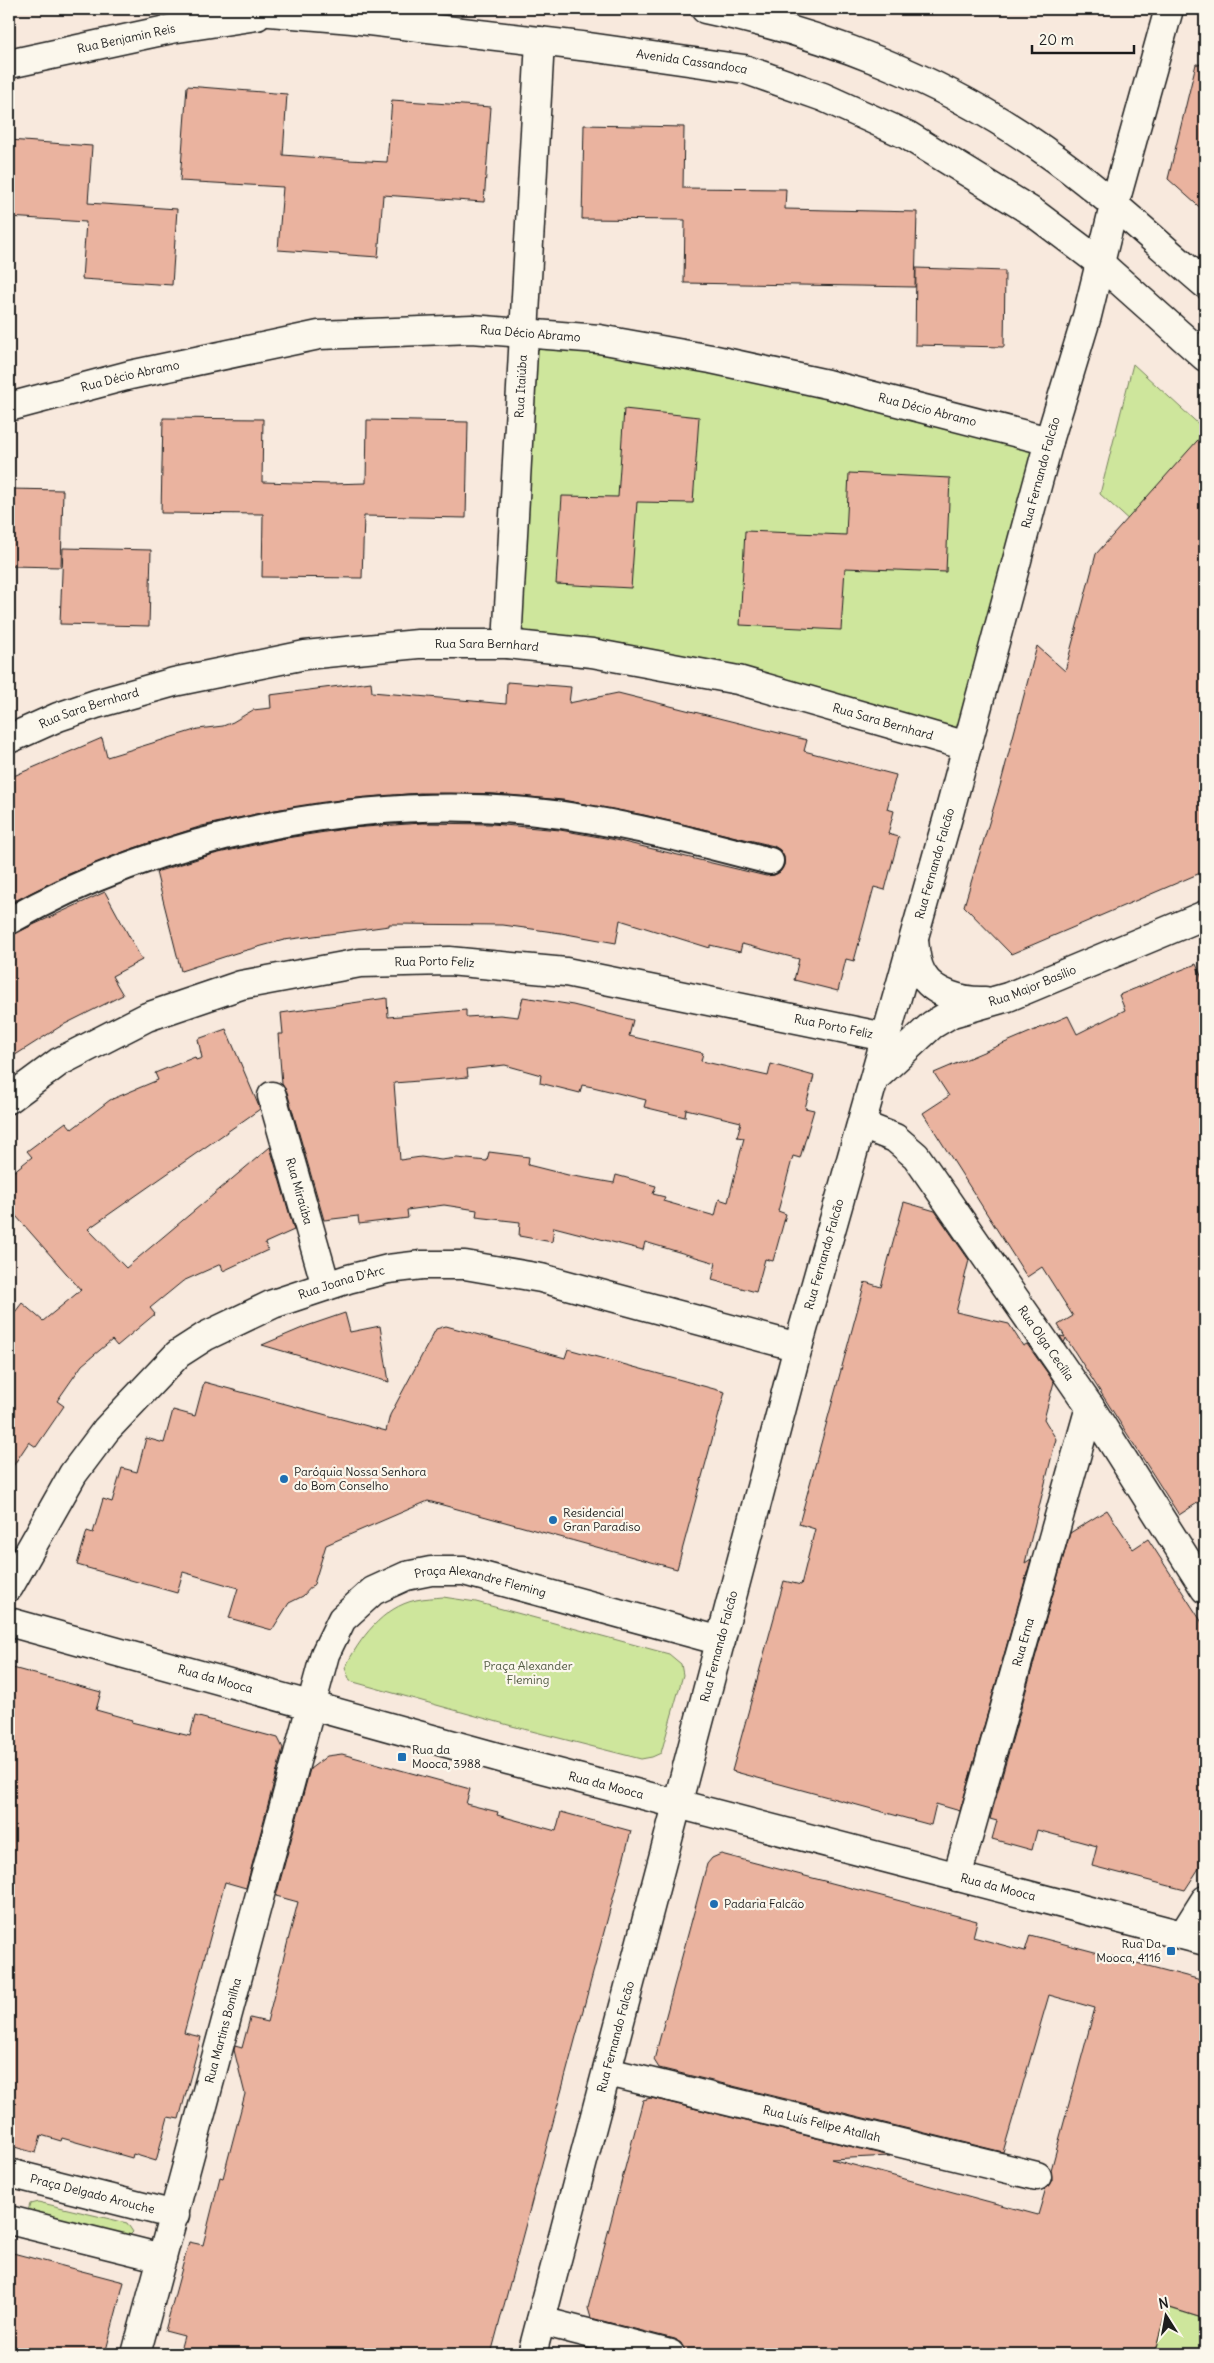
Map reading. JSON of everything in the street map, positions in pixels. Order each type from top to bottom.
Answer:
[{"type":"street","name":"Avenida Cassandoca","points":[[234,9],[275,14],[352,19],[540,41],[744,69],[823,97],[906,135],[977,176],[1034,213],[1100,264],[1205,357]]},
{"type":"street","name":"Rua Fernando Falcão","points":[[532,2354],[798,1348],[914,938],[1049,441],[1087,316],[1114,206],[1169,9]]},
{"type":"street","points":[[721,10],[808,36],[899,69],[973,104],[1043,149],[1114,206],[1205,284]]},
{"type":"street","name":"Rua Benjamin Reis","points":[[9,64],[171,29],[275,14]]},
{"type":"street","name":"Rua Itaiúba","points":[[508,644],[540,41]]},
{"type":"street","name":"Rua Décio Abramo","points":[[9,407],[130,375],[319,335],[472,329],[600,339],[711,359],[827,384],[1049,441]]},
{"type":"street","name":"Rua Sara Bernhard","points":[[9,739],[81,709],[174,682],[305,655],[418,644],[508,644],[592,653],[738,680],[967,746]]},
{"type":"street","points":[[9,922],[33,908],[87,884],[186,845],[274,825],[354,813],[463,807],[561,815],[647,830],[770,861]]},
{"type":"street","name":"Rua Major Basílio","points":[[874,1079],[932,1025],[952,1013],[1008,997],[1205,915]]},
{"type":"street","name":"Rua Fernando Falcão","points":[[914,938],[919,967],[931,985],[967,1001],[989,1001],[1008,997]]},
{"type":"street","name":"Rua Porto Feliz","points":[[9,1099],[59,1062],[147,1018],[241,985],[360,963],[449,961],[566,972],[885,1037]]},
{"type":"street","name":"Rua Miraúba","points":[[272,1096],[326,1286]]},
{"type":"street","name":"Rua Olga Cecília","points":[[862,1124],[895,1138],[916,1156],[1090,1407],[1205,1589]]},
{"type":"street","name":"Rua Joana D'Arc","points":[[9,1587],[73,1474],[106,1430],[178,1354],[206,1336],[273,1304],[326,1286],[388,1269],[422,1265],[465,1264],[541,1278],[798,1348]]},
{"type":"street","name":"Rua Erna","points":[[957,1877],[1090,1407]]},
{"type":"street","name":"Praça Alexandre Fleming","points":[[311,1707],[325,1654],[342,1619],[372,1591],[406,1576],[431,1571],[464,1571],[720,1640]]},
{"type":"street","name":"Rua da Mooca","points":[[9,1622],[191,1671],[311,1707],[1194,1938]]},
{"type":"street","name":"Rua Martins Bonilha","points":[[136,2354],[162,2258],[176,2215],[311,1707]]},
{"type":"street","points":[[1194,1938],[1205,1900]]},
{"type":"street","name":"Rua Luís Felipe Atallah","points":[[608,2072],[1037,2176]]},
{"type":"street","name":"Praça Delgado Arouche","points":[[9,2173],[176,2215]]},
{"type":"street","points":[[9,2220],[162,2258]]},
{"type":"street","points":[[541,2321],[670,2354]]},
{"type":"green space","points":[[532,333],[1049,441],[967,746],[507,644]]},
{"type":"green space","points":[[1133,364],[1205,430],[1205,589],[1100,494]]},
{"type":"green space","name":"Praça Alexander Fleming","points":[[443,1597],[476,1602],[669,1654],[681,1664],[683,1675],[661,1753],[641,1759],[512,1726],[350,1681],[345,1668],[357,1646],[373,1626],[383,1617],[404,1604],[419,1599]]},
{"type":"green space","points":[[38,2202],[127,2223],[133,2232],[128,2237],[28,2211],[30,2204]]},
{"type":"green space","points":[[1116,2292],[1205,2319],[1205,2354],[1095,2354],[1078,2350],[1083,2332],[1155,2352],[1161,2328]]},
{"type":"building","points":[[1196,64],[1205,65],[1205,212],[1168,179]]},
{"type":"building","points":[[187,86],[287,94],[283,155],[349,160],[387,162],[392,100],[491,107],[484,202],[383,195],[378,257],[278,250],[283,187],[180,181]]},
{"type":"building","points":[[584,125],[684,127],[683,188],[786,189],[785,209],[917,212],[915,287],[684,283],[685,220],[582,219]]},
{"type":"building","points":[[9,140],[92,146],[88,203],[177,209],[172,285],[82,279],[86,222],[9,217]]},
{"type":"building","points":[[916,268],[1005,271],[1004,347],[915,345]]},
{"type":"building","points":[[624,409],[699,417],[693,503],[637,502],[631,588],[556,584],[562,496],[618,497]]},
{"type":"building","points":[[163,418],[263,419],[262,482],[330,484],[366,483],[367,420],[468,422],[466,518],[364,516],[362,578],[262,577],[263,514],[161,513]]},
{"type":"building","points":[[1205,432],[1205,871],[1011,954],[964,906],[1000,786],[1037,646],[1065,671],[1096,554]]},
{"type":"building","points":[[849,473],[950,478],[946,572],[845,568],[841,630],[740,625],[745,531],[846,535]]},
{"type":"building","points":[[9,489],[63,490],[61,567],[9,566]]},
{"type":"building","points":[[63,548],[151,550],[149,626],[60,624]]},
{"type":"building","points":[[371,682],[372,692],[506,704],[507,682],[571,687],[569,703],[618,693],[807,740],[804,751],[896,775],[887,809],[894,811],[888,834],[899,837],[885,890],[874,887],[854,961],[846,959],[838,991],[794,980],[799,959],[742,944],[740,952],[710,945],[710,948],[620,920],[616,943],[503,925],[389,924],[389,926],[284,940],[181,971],[156,872],[210,855],[280,839],[351,828],[422,823],[492,824],[560,830],[611,839],[766,876],[780,872],[784,865],[784,857],[780,850],[774,846],[644,815],[563,800],[494,794],[420,793],[348,799],[275,810],[202,826],[131,849],[64,876],[9,904],[9,778],[102,738],[107,757],[198,729],[223,726],[253,710],[271,708],[270,695]]},
{"type":"building","points":[[105,892],[142,960],[112,976],[123,995],[61,1026],[9,1059],[9,936]]},
{"type":"building","points":[[1196,964],[1205,985],[1205,1498],[1179,1515],[1066,1338],[1064,1343],[1060,1336],[1065,1337],[1058,1325],[1073,1316],[1042,1267],[1027,1277],[923,1113],[949,1096],[934,1073],[1068,1016],[1077,1034],[1125,1010],[1119,995]]},
{"type":"building","points":[[523,997],[573,1005],[633,1020],[629,1036],[703,1053],[701,1061],[768,1076],[771,1064],[814,1076],[805,1108],[814,1110],[800,1158],[793,1156],[778,1211],[786,1214],[773,1261],[765,1259],[756,1292],[712,1280],[716,1263],[645,1242],[643,1250],[554,1227],[552,1242],[519,1236],[520,1222],[476,1217],[477,1210],[444,1205],[407,1210],[408,1218],[359,1224],[358,1216],[324,1220],[287,1092],[282,1084],[278,1034],[283,1034],[281,1013],[387,998],[388,1017],[466,1010],[466,1017],[500,1015],[518,1017]],"holes":[[[505,1065],[541,1075],[540,1083],[580,1093],[582,1085],[646,1100],[644,1107],[685,1117],[686,1109],[741,1122],[737,1137],[744,1138],[728,1202],[719,1199],[715,1216],[663,1201],[665,1197],[653,1194],[656,1186],[616,1175],[614,1183],[568,1175],[528,1165],[529,1157],[489,1152],[487,1161],[457,1158],[441,1160],[421,1157],[400,1160],[394,1083],[468,1077],[467,1069]]]},
{"type":"building","points":[[226,1029],[260,1109],[88,1229],[126,1268],[270,1147],[294,1230],[265,1243],[268,1250],[223,1271],[221,1264],[183,1281],[150,1308],[155,1314],[117,1346],[112,1340],[82,1365],[57,1401],[64,1406],[36,1447],[29,1442],[9,1472],[9,1320],[22,1303],[43,1321],[81,1290],[9,1208],[9,1175],[32,1157],[27,1151],[66,1122],[72,1129],[110,1100],[158,1080],[155,1073],[195,1057],[196,1060],[202,1058],[198,1039]]},
{"type":"building","points":[[904,1202],[935,1211],[969,1260],[956,1312],[1009,1324],[1023,1346],[1027,1344],[1054,1382],[1044,1419],[1056,1439],[1025,1563],[1031,1559],[960,1811],[936,1804],[931,1825],[732,1771],[784,1581],[801,1585],[815,1529],[799,1524],[865,1282],[881,1287]]},
{"type":"building","points":[[345,1313],[350,1332],[380,1326],[389,1382],[262,1345],[307,1326]]},
{"type":"building","points":[[446,1326],[565,1358],[568,1349],[725,1392],[677,1569],[428,1501],[326,1545],[314,1584],[303,1596],[289,1603],[272,1630],[229,1618],[238,1588],[183,1572],[177,1593],[77,1565],[87,1531],[93,1533],[103,1499],[112,1502],[122,1468],[137,1472],[146,1438],[164,1443],[173,1410],[195,1416],[204,1382],[386,1431],[390,1415],[436,1329]]},
{"type":"building","points":[[1107,1510],[1133,1549],[1148,1539],[1205,1627],[1205,1859],[1185,1890],[1092,1866],[1097,1846],[1037,1830],[1032,1850],[992,1839],[997,1821],[990,1819],[1070,1533]]},
{"type":"building","points":[[9,1667],[101,1692],[96,1710],[132,1720],[131,1722],[190,1736],[195,1716],[278,1738],[283,1748],[246,1888],[225,1882],[184,2033],[201,2037],[179,2119],[168,2117],[156,2161],[133,2154],[132,2158],[62,2138],[61,2141],[41,2135],[36,2153],[11,2146],[16,2127],[9,2126]]},
{"type":"building","points":[[342,1754],[470,1789],[466,1804],[498,1812],[497,1815],[556,1831],[561,1812],[631,1831],[491,2354],[179,2354],[184,2336],[165,2331],[189,2242],[203,2245],[220,2177],[223,2178],[245,2094],[234,2050],[235,2046],[242,2048],[250,2018],[267,2022],[298,1902],[276,1896],[310,1769],[327,1756]]},
{"type":"building","points":[[721,1854],[977,1921],[973,1937],[1025,1951],[1030,1935],[1205,1981],[1205,2319],[1167,2307],[1154,2354],[685,2354],[681,2343],[674,2339],[591,2318],[588,2308],[643,2100],[651,2098],[890,2156],[831,2159],[1038,2215],[1046,2188],[1052,2180],[1051,2170],[1095,2008],[1049,1995],[1003,2152],[659,2068],[654,2060],[707,1864],[712,1858]]},
{"type":"building","points":[[9,2252],[124,2282],[105,2354],[9,2354]]},
{"type":"place","name":"Paróquia Nossa Senhora do Bom Conselho","points":[[284,1479]]},
{"type":"place","name":"Residencial Gran Paradiso","points":[[553,1520]]},
{"type":"place","name":"Rua da Mooca, 3988","points":[[402,1757]]},
{"type":"place","name":"Padaria Falcão","points":[[714,1904]]},
{"type":"place","name":"Rua Da Mooca, 4116","points":[[1171,1951]]}]
